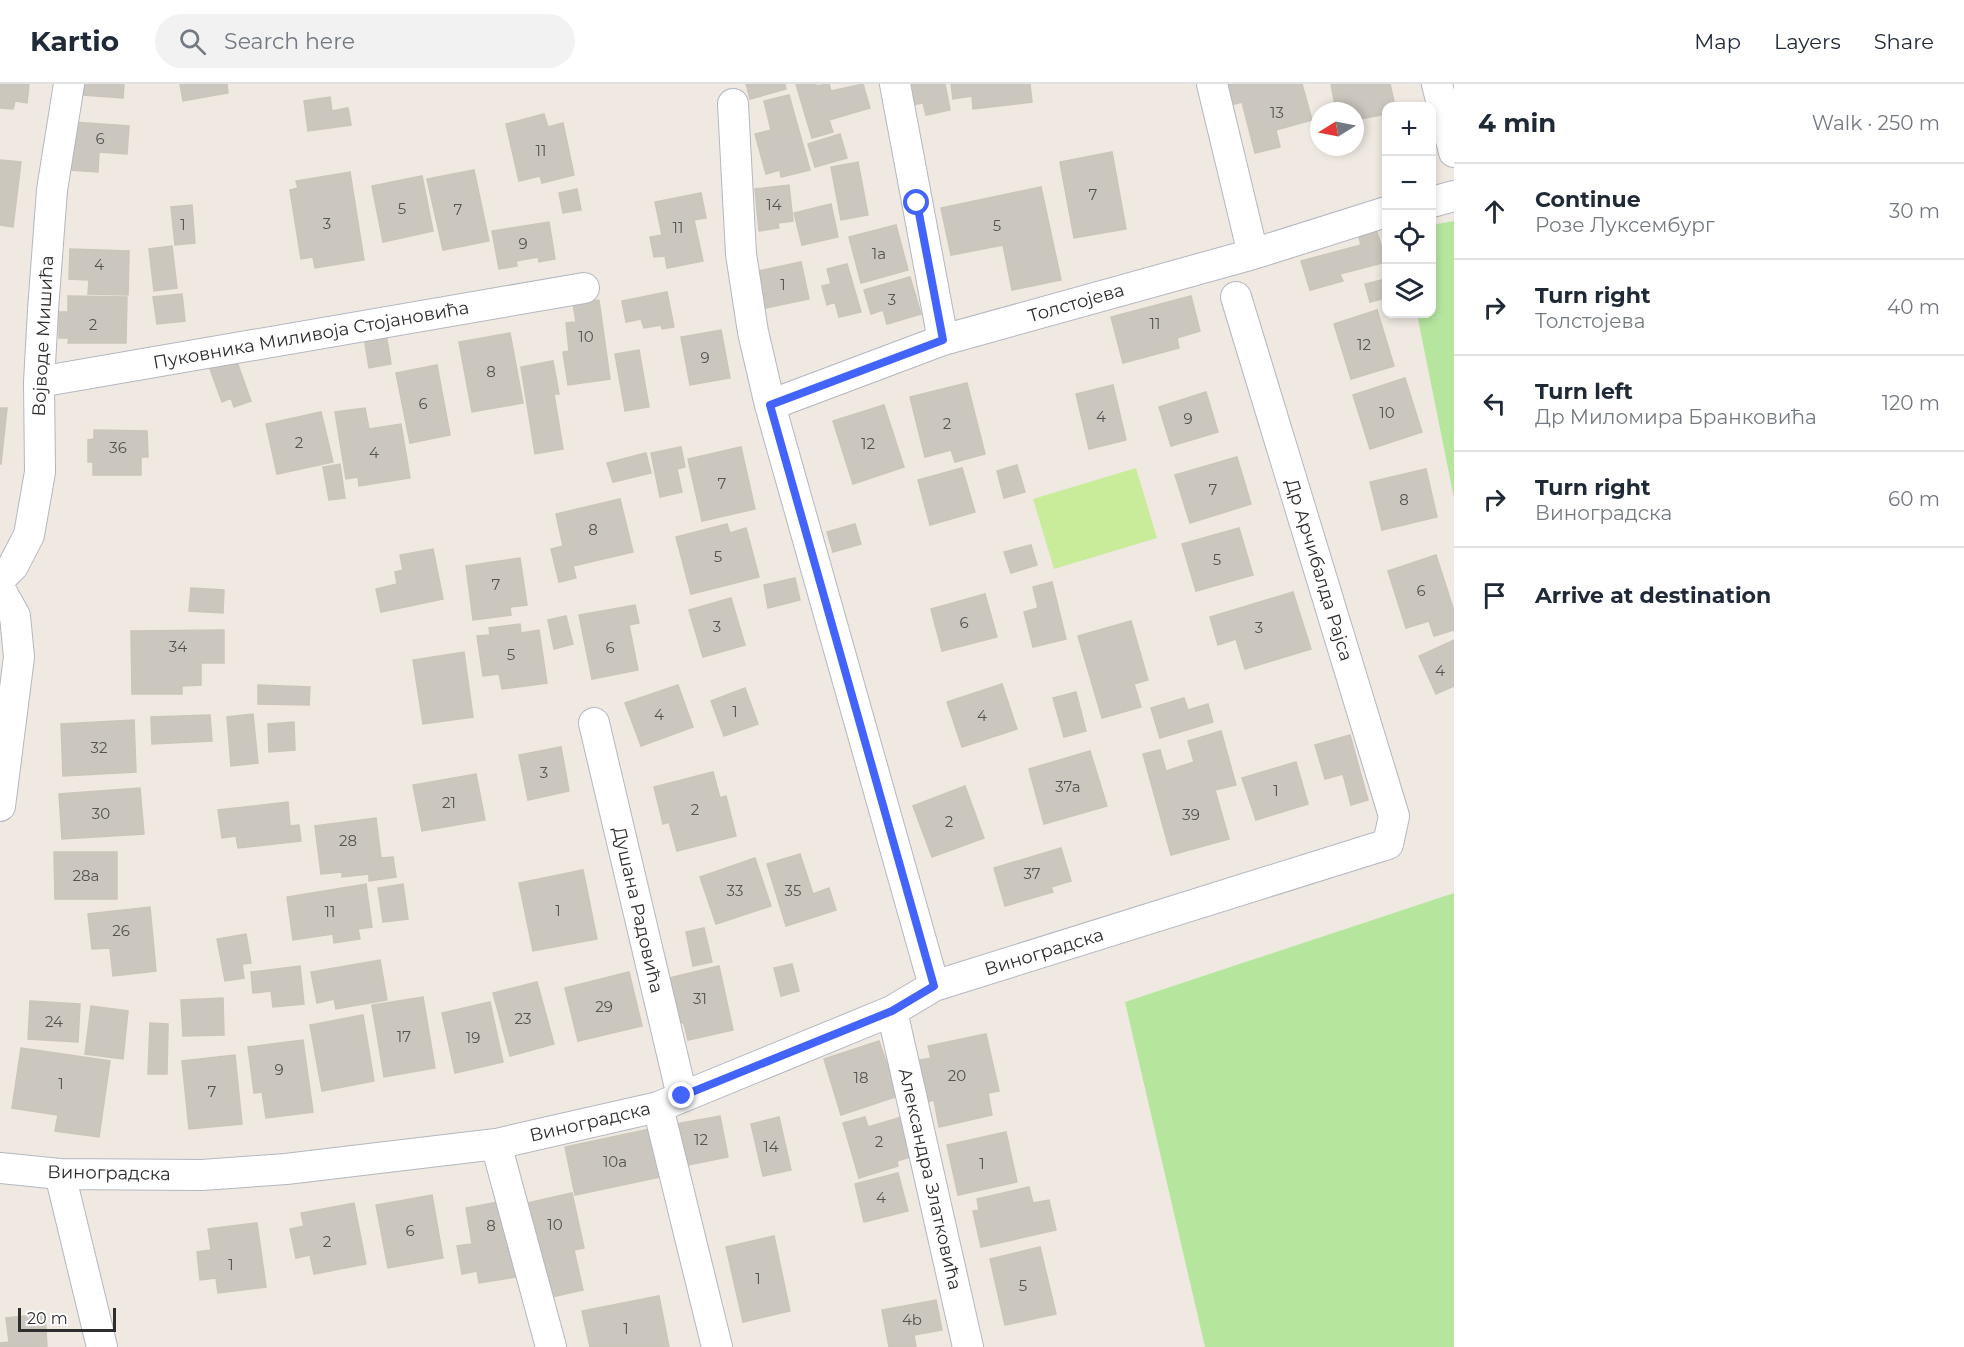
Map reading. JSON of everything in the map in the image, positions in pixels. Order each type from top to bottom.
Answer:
[{"type":"street","name":"Војводе Мишића","points":[[0,579],[14,566],[29,535],[40,472],[39,382],[52,190],[69,84]]},
{"type":"street","points":[[895,84],[943,340]]},
{"type":"street","points":[[1212,84],[1253,254]]},
{"type":"street","points":[[1437,84],[1454,152]]},
{"type":"street","points":[[733,104],[741,254],[753,332],[770,405],[934,986]]},
{"type":"street","points":[[1436,200],[1454,196]]},
{"type":"street","name":"Толстојева","points":[[770,405],[943,340],[1253,254],[1382,213]]},
{"type":"street","name":"Пуковника Миливоја Стојановића","points":[[39,382],[584,288]]},
{"type":"street","name":"Др Арчибалда Рајса","points":[[1236,297],[1394,816],[1388,844]]},
{"type":"street","points":[[0,589],[15,616],[19,657],[0,806]]},
{"type":"street","name":"Душана Радовића","points":[[594,723],[717,1347]]},
{"type":"street","name":"Виноградска","points":[[0,1168],[60,1174],[214,1174],[286,1169],[495,1144],[670,1102],[892,1011],[934,986],[1388,844]]},
{"type":"street","name":"Александра Златковића","points":[[892,1011],[968,1347]]},
{"type":"street","points":[[495,1144],[551,1347]]},
{"type":"street","points":[[60,1174],[102,1347]]},
{"type":"green space","points":[[1454,221],[1454,498],[1418,318],[1436,318],[1436,224]]},
{"type":"green space","points":[[1136,468],[1157,538],[1054,569],[1033,499]]},
{"type":"green space","points":[[1454,893],[1454,1347],[1205,1347],[1125,1002]]},
{"type":"building","points":[[0,84],[29,84],[27,103],[15,101],[13,109],[0,108]]},
{"type":"building","points":[[84,84],[124,84],[123,98],[83,95]]},
{"type":"building","points":[[180,84],[227,84],[228,93],[183,101]]},
{"type":"building","points":[[746,84],[785,84],[786,89],[750,99]]},
{"type":"building","points":[[796,84],[816,84],[816,86],[829,84],[831,91],[863,84],[870,108],[829,120],[833,132],[812,138]]},
{"type":"building","points":[[907,84],[945,84],[950,110],[926,115],[923,103],[911,105]]},
{"type":"building","points":[[951,84],[1030,84],[1032,102],[973,109],[972,96],[953,99]]},
{"type":"building","points":[[1221,84],[1302,84],[1310,121],[1276,130],[1280,147],[1255,153],[1242,102],[1227,106]]},
{"type":"building","points":[[1331,84],[1390,84],[1394,102],[1382,102],[1382,115],[1364,118],[1364,102],[1334,102]]},
{"type":"building","points":[[789,95],[810,170],[781,177],[780,170],[766,174],[755,134],[771,130],[764,101]]},
{"type":"building","points":[[330,97],[332,111],[348,108],[351,125],[308,131],[304,101]]},
{"type":"building","points":[[544,114],[548,127],[563,123],[574,175],[542,183],[540,176],[519,181],[506,124]]},
{"type":"building","points":[[73,122],[129,126],[127,154],[99,152],[98,172],[70,170]]},
{"type":"building","points":[[840,134],[847,158],[815,167],[808,144]]},
{"type":"building","points":[[1112,152],[1126,229],[1074,238],[1060,162]]},
{"type":"building","points":[[0,160],[21,162],[13,227],[0,225]]},
{"type":"building","points":[[858,162],[868,215],[841,220],[831,167]]},
{"type":"building","points":[[474,170],[489,241],[443,250],[427,179]]},
{"type":"building","points":[[350,172],[364,260],[315,268],[313,257],[301,259],[290,190],[298,188],[296,181]]},
{"type":"building","points":[[422,176],[433,231],[383,242],[372,186]]},
{"type":"building","points":[[789,185],[793,221],[778,223],[779,228],[759,231],[755,189]]},
{"type":"building","points":[[1041,187],[1061,280],[1012,290],[1003,245],[951,255],[941,208]]},
{"type":"building","points":[[577,189],[581,210],[563,213],[559,193]]},
{"type":"building","points":[[701,193],[706,218],[694,220],[703,261],[667,268],[665,256],[654,257],[650,237],[662,235],[655,202]]},
{"type":"building","points":[[831,204],[838,237],[802,245],[794,213]]},
{"type":"building","points":[[192,205],[195,243],[175,245],[171,207]]},
{"type":"building","points":[[549,222],[555,259],[539,262],[538,257],[516,261],[517,266],[499,269],[492,231]]},
{"type":"building","points":[[896,225],[908,270],[861,283],[849,237]]},
{"type":"building","points":[[1377,232],[1382,249],[1382,263],[1340,274],[1343,281],[1310,290],[1301,261],[1361,245],[1359,237]]},
{"type":"building","points":[[172,246],[177,288],[154,291],[149,249]]},
{"type":"building","points":[[70,249],[129,251],[128,295],[88,294],[89,280],[69,279]]},
{"type":"building","points":[[801,262],[809,299],[765,308],[758,271]]},
{"type":"building","points":[[847,264],[861,312],[839,317],[835,302],[827,305],[822,286],[831,284],[827,269]]},
{"type":"building","points":[[910,277],[921,314],[887,324],[883,310],[871,314],[864,290]]},
{"type":"building","points":[[1382,280],[1382,299],[1370,302],[1365,284]]},
{"type":"building","points":[[667,292],[674,327],[662,329],[661,325],[644,328],[641,319],[626,322],[622,301]]},
{"type":"building","points":[[182,294],[185,321],[157,324],[153,297]]},
{"type":"building","points":[[68,296],[127,297],[126,343],[68,343],[69,338],[59,338],[59,312],[68,312]]},
{"type":"building","points":[[1191,296],[1200,331],[1177,338],[1179,348],[1123,363],[1111,317]]},
{"type":"building","points":[[599,300],[610,379],[568,385],[563,352],[569,351],[566,323],[576,322],[573,304]]},
{"type":"building","points":[[1377,310],[1394,366],[1351,379],[1334,324]]},
{"type":"building","points":[[721,330],[730,378],[690,385],[681,337]]},
{"type":"building","points":[[386,333],[391,364],[369,368],[364,337]]},
{"type":"building","points":[[510,333],[523,403],[472,412],[459,342]]},
{"type":"building","points":[[639,350],[649,407],[625,411],[615,354]]},
{"type":"building","points":[[236,359],[251,401],[234,407],[231,398],[222,402],[210,369]]},
{"type":"building","points":[[553,361],[559,394],[554,394],[563,449],[535,454],[521,367]]},
{"type":"building","points":[[437,365],[450,435],[410,443],[396,373]]},
{"type":"building","points":[[1405,378],[1422,432],[1370,449],[1353,395]]},
{"type":"building","points":[[967,383],[985,454],[955,462],[951,450],[925,457],[910,397]]},
{"type":"building","points":[[1113,385],[1126,440],[1089,449],[1076,394]]},
{"type":"building","points":[[1206,392],[1218,432],[1171,446],[1159,407]]},
{"type":"building","points":[[884,405],[904,467],[853,484],[833,421]]},
{"type":"building","points":[[0,408],[7,408],[1,464],[0,464]]},
{"type":"building","points":[[365,408],[369,429],[401,424],[410,478],[359,486],[358,477],[346,479],[335,412]]},
{"type":"building","points":[[321,412],[333,462],[277,474],[266,424]]},
{"type":"building","points":[[94,430],[147,431],[148,457],[141,457],[141,475],[93,475],[93,462],[88,462],[88,440],[94,439]]},
{"type":"building","points":[[681,447],[685,467],[677,469],[682,492],[660,497],[651,453]]},
{"type":"building","points":[[741,447],[755,509],[702,521],[688,459]]},
{"type":"building","points":[[646,453],[651,473],[613,482],[607,463]]},
{"type":"building","points":[[1237,457],[1251,504],[1190,523],[1175,475]]},
{"type":"building","points":[[340,464],[345,498],[329,500],[323,467]]},
{"type":"building","points":[[1017,465],[1025,492],[1004,498],[997,471]]},
{"type":"building","points":[[962,468],[975,512],[930,525],[918,480]]},
{"type":"building","points":[[1426,469],[1437,517],[1382,530],[1370,482]]},
{"type":"building","points":[[620,499],[633,552],[573,566],[576,578],[559,582],[551,549],[563,546],[556,514]]},
{"type":"building","points":[[727,524],[730,533],[746,528],[759,577],[691,594],[676,537]]},
{"type":"building","points":[[855,524],[861,544],[833,552],[827,532]]},
{"type":"building","points":[[1239,528],[1253,575],[1196,591],[1182,544]]},
{"type":"building","points":[[1031,545],[1037,565],[1011,573],[1004,552]]},
{"type":"building","points":[[433,549],[443,599],[381,612],[376,589],[397,584],[395,572],[403,570],[400,555]]},
{"type":"building","points":[[1436,555],[1454,611],[1454,630],[1434,636],[1429,621],[1406,628],[1388,571]]},
{"type":"building","points":[[520,558],[527,605],[510,607],[511,615],[473,620],[466,566]]},
{"type":"building","points":[[795,578],[800,600],[768,608],[764,585]]},
{"type":"building","points":[[1052,582],[1066,639],[1033,647],[1024,612],[1038,608],[1033,587]]},
{"type":"building","points":[[191,588],[224,590],[223,613],[189,611]]},
{"type":"building","points":[[1293,592],[1311,649],[1245,669],[1236,639],[1218,645],[1210,617]]},
{"type":"building","points":[[985,594],[997,637],[942,651],[931,609]]},
{"type":"building","points":[[731,598],[745,645],[703,657],[689,610]]},
{"type":"building","points":[[635,605],[639,623],[629,625],[638,670],[592,679],[579,615]]},
{"type":"building","points":[[566,616],[573,644],[554,649],[548,620]]},
{"type":"building","points":[[1131,621],[1148,680],[1134,684],[1141,707],[1102,718],[1078,636]]},
{"type":"building","points":[[520,624],[521,633],[539,630],[547,683],[502,689],[499,674],[483,676],[477,636],[490,635],[489,628]]},
{"type":"building","points":[[224,630],[224,663],[201,663],[201,685],[182,686],[182,694],[132,694],[131,631]]},
{"type":"building","points":[[1454,640],[1454,686],[1436,694],[1419,656]]},
{"type":"building","points":[[464,652],[473,717],[423,724],[413,660]]},
{"type":"building","points":[[1002,684],[1017,729],[962,747],[947,702]]},
{"type":"building","points":[[258,685],[310,687],[309,705],[258,704]]},
{"type":"building","points":[[678,685],[693,727],[641,746],[625,703]]},
{"type":"building","points":[[745,688],[758,724],[724,736],[711,701]]},
{"type":"building","points":[[1076,692],[1086,731],[1064,737],[1053,698]]},
{"type":"building","points":[[1184,698],[1188,710],[1208,704],[1213,722],[1160,738],[1151,708]]},
{"type":"building","points":[[253,714],[258,763],[231,766],[227,717]]},
{"type":"building","points":[[210,715],[212,741],[152,744],[151,717]]},
{"type":"building","points":[[134,720],[136,772],[63,776],[61,724]]},
{"type":"building","points":[[294,722],[295,750],[269,752],[268,724]]},
{"type":"building","points":[[1221,731],[1236,785],[1215,790],[1229,839],[1171,855],[1143,754],[1160,750],[1166,771],[1194,762],[1188,741]]},
{"type":"building","points":[[1350,735],[1368,800],[1351,805],[1343,774],[1325,779],[1315,745]]},
{"type":"building","points":[[561,747],[569,791],[528,800],[519,755]]},
{"type":"building","points":[[1090,751],[1107,806],[1044,824],[1029,769]]},
{"type":"building","points":[[1296,762],[1308,804],[1256,820],[1242,778]]},
{"type":"building","points":[[713,772],[720,798],[726,796],[736,836],[677,851],[669,822],[663,824],[654,787]]},
{"type":"building","points":[[476,774],[485,820],[422,831],[413,785]]},
{"type":"building","points":[[965,786],[984,838],[932,857],[913,806]]},
{"type":"building","points":[[140,788],[144,834],[62,839],[59,794]]},
{"type":"building","points":[[288,802],[290,826],[299,825],[301,841],[238,848],[236,836],[222,838],[218,810]]},
{"type":"building","points":[[376,818],[381,858],[393,857],[396,877],[369,881],[369,874],[342,877],[342,872],[321,874],[315,826]]},
{"type":"building","points":[[1061,848],[1071,881],[1051,887],[1053,892],[1005,906],[994,868]]},
{"type":"building","points":[[54,852],[117,852],[117,899],[55,899]]},
{"type":"building","points":[[800,854],[813,894],[829,888],[836,910],[786,926],[767,864]]},
{"type":"building","points":[[755,858],[771,906],[716,924],[700,877]]},
{"type":"building","points":[[583,870],[597,939],[533,951],[519,883]]},
{"type":"building","points":[[366,884],[372,927],[358,929],[360,939],[334,943],[333,934],[293,940],[287,897]]},
{"type":"building","points":[[403,884],[408,919],[383,922],[378,888]]},
{"type":"building","points":[[150,907],[156,971],[113,976],[110,948],[92,949],[88,914]]},
{"type":"building","points":[[704,928],[712,962],[693,966],[686,932]]},
{"type":"building","points":[[246,934],[251,963],[242,964],[244,978],[225,981],[217,939]]},
{"type":"building","points":[[380,960],[387,1000],[336,1009],[334,999],[317,1003],[311,972]]},
{"type":"building","points":[[792,964],[799,991],[781,996],[774,968]]},
{"type":"building","points":[[300,966],[304,1004],[273,1007],[271,991],[253,993],[251,972]]},
{"type":"building","points":[[719,966],[733,1030],[688,1040],[684,1024],[678,1020],[669,978]]},
{"type":"building","points":[[629,972],[642,1026],[578,1041],[565,988]]},
{"type":"building","points":[[537,982],[554,1044],[510,1056],[493,993]]},
{"type":"building","points":[[423,997],[435,1068],[384,1077],[372,1005]]},
{"type":"building","points":[[223,998],[224,1035],[183,1036],[181,1000]]},
{"type":"building","points":[[30,1001],[80,1004],[78,1042],[28,1039]]},
{"type":"building","points":[[490,1002],[503,1062],[455,1073],[442,1013]]},
{"type":"building","points":[[91,1006],[128,1011],[123,1059],[85,1054]]},
{"type":"building","points":[[363,1015],[374,1081],[322,1091],[310,1025]]},
{"type":"building","points":[[150,1023],[168,1024],[167,1074],[148,1074]]},
{"type":"building","points":[[986,1034],[999,1091],[988,1093],[992,1115],[939,1127],[934,1100],[924,1103],[915,1061],[931,1058],[928,1046]]},
{"type":"building","points":[[303,1040],[313,1112],[266,1118],[262,1092],[254,1093],[248,1047]]},
{"type":"building","points":[[879,1041],[898,1096],[841,1115],[824,1059]]},
{"type":"building","points":[[21,1048],[110,1061],[99,1137],[55,1131],[58,1115],[12,1108]]},
{"type":"building","points":[[235,1055],[242,1124],[189,1129],[182,1061]]},
{"type":"building","points":[[720,1116],[728,1157],[683,1166],[675,1124]]},
{"type":"building","points":[[779,1117],[791,1170],[763,1176],[751,1124]]},
{"type":"building","points":[[865,1117],[868,1127],[902,1117],[914,1156],[897,1161],[898,1166],[859,1178],[843,1123]]},
{"type":"building","points":[[655,1128],[665,1176],[575,1195],[565,1147]]},
{"type":"building","points":[[1006,1132],[1017,1182],[958,1195],[947,1145]]},
{"type":"building","points":[[898,1173],[908,1211],[864,1222],[855,1184]]},
{"type":"building","points":[[1029,1187],[1033,1203],[1049,1200],[1056,1230],[981,1247],[973,1211],[979,1210],[977,1199]]},
{"type":"building","points":[[572,1193],[584,1248],[574,1250],[583,1290],[547,1298],[527,1203]]},
{"type":"building","points":[[432,1195],[443,1258],[388,1268],[376,1205]]},
{"type":"building","points":[[509,1200],[522,1276],[479,1283],[477,1271],[462,1274],[457,1246],[472,1244],[466,1208]]},
{"type":"building","points":[[354,1203],[366,1264],[314,1274],[310,1255],[296,1258],[290,1229],[304,1226],[301,1213]]},
{"type":"building","points":[[257,1223],[266,1287],[218,1293],[216,1278],[200,1280],[197,1252],[211,1250],[208,1229]]},
{"type":"building","points":[[774,1236],[790,1311],[743,1322],[726,1247]]},
{"type":"building","points":[[1040,1247],[1056,1314],[1005,1325],[990,1259]]},
{"type":"building","points":[[659,1296],[669,1347],[590,1347],[582,1311]]},
{"type":"building","points":[[936,1300],[942,1330],[914,1335],[916,1347],[889,1347],[882,1310]]},
{"type":"building","points":[[45,1314],[47,1347],[0,1347],[0,1343],[9,1342],[6,1318]]},
{"type":"route","points":[[682,1096],[892,1011],[934,986],[770,405],[943,340],[917,203]]}]
